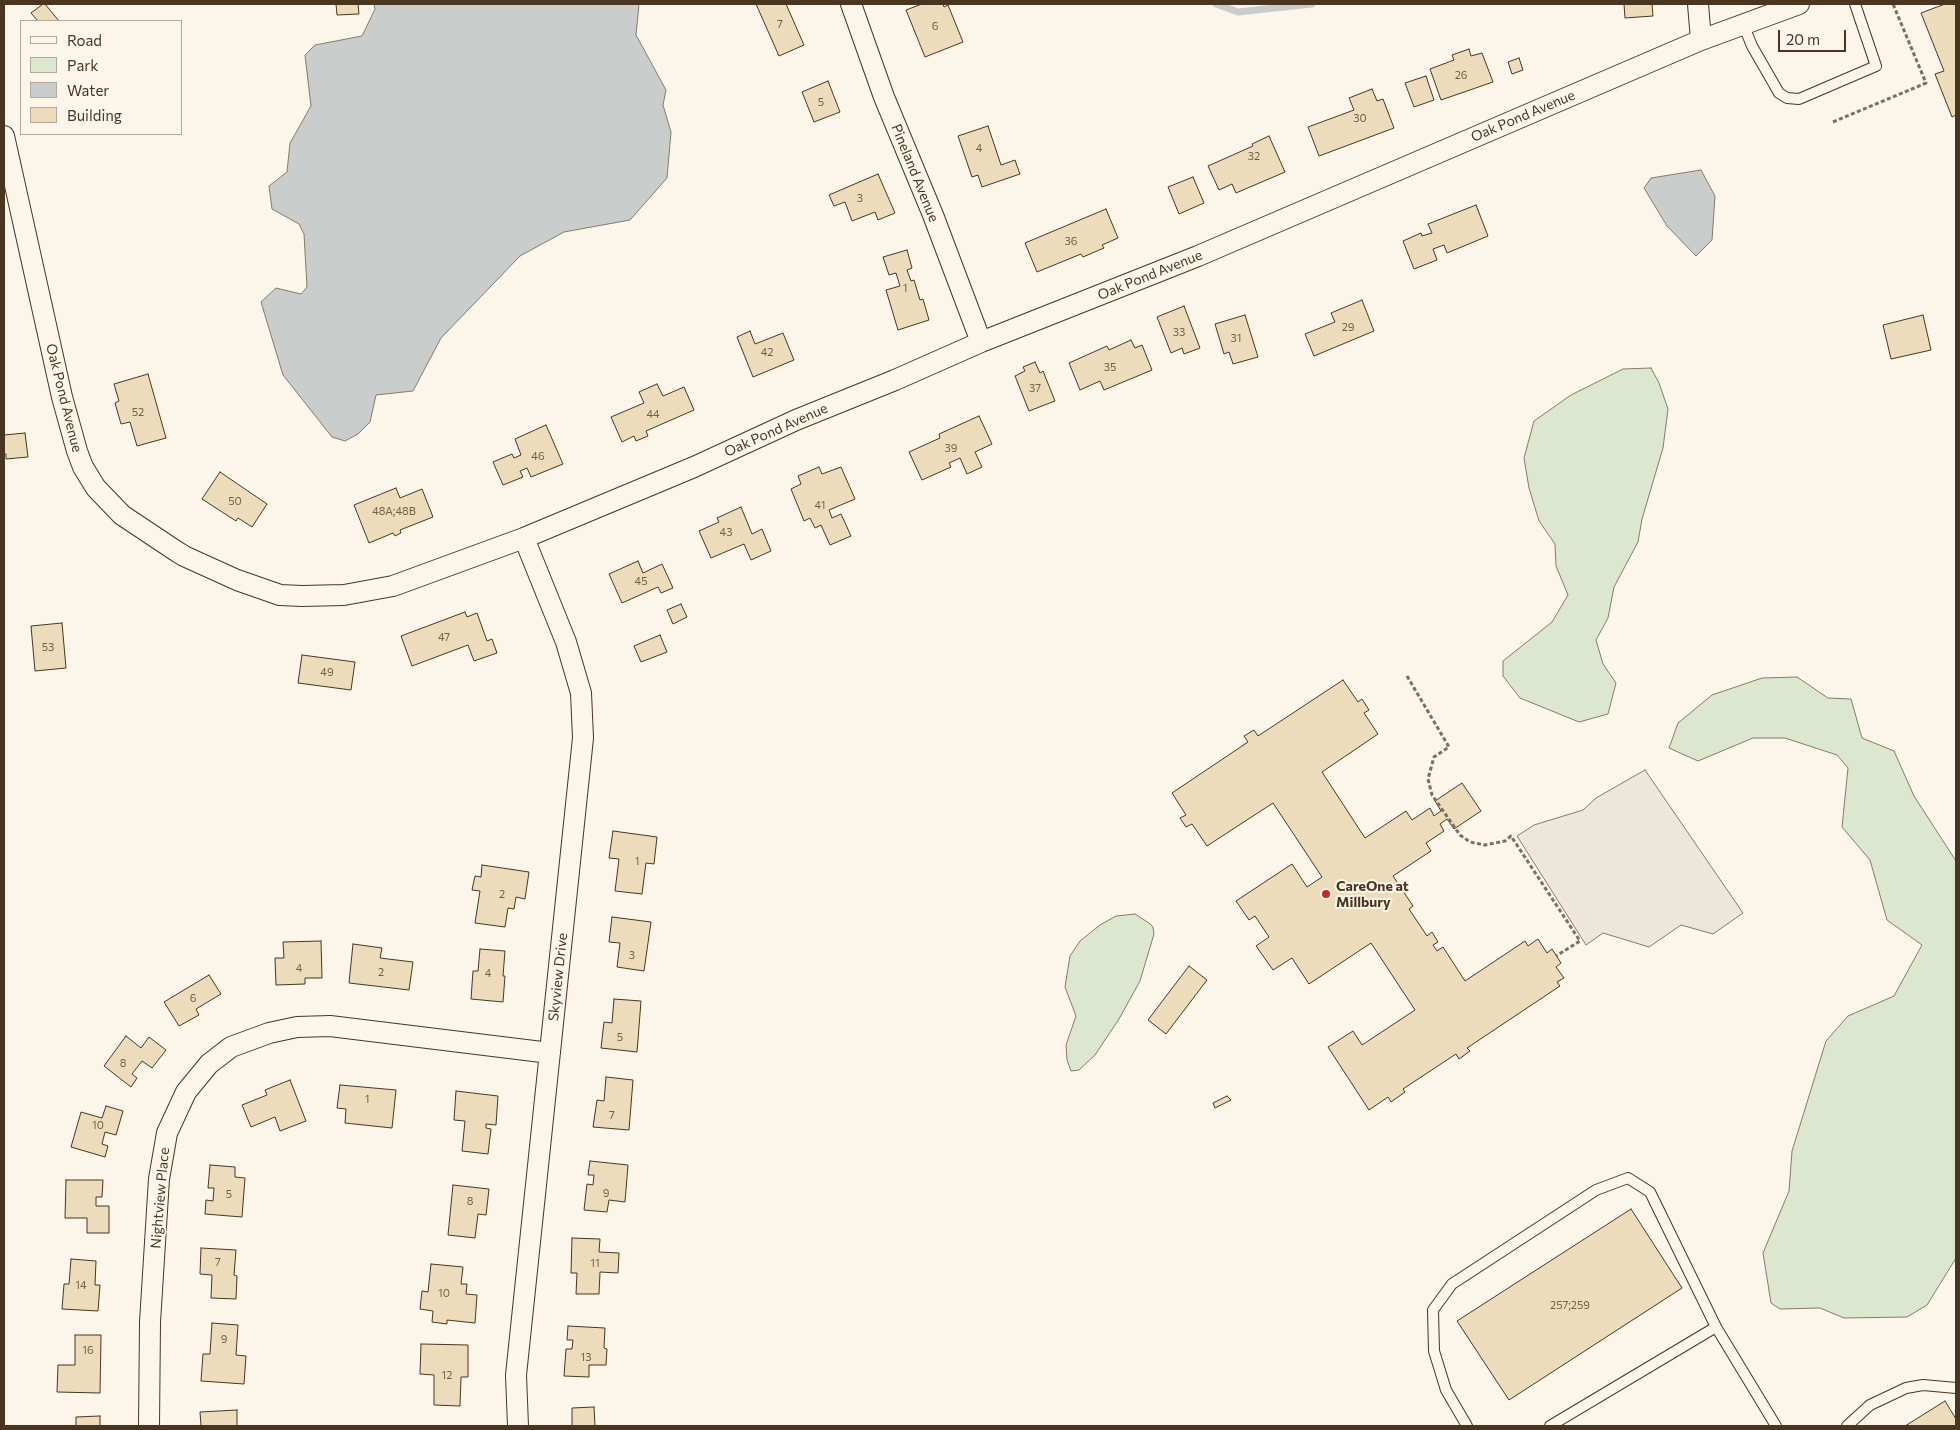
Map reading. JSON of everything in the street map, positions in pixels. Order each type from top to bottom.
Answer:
[{"type":"street","name":"Pineland Avenue","points":[[851,4],[884,97],[933,215],[981,342]]},
{"type":"street","points":[[1698,4],[1701,40]]},
{"type":"street","name":"Oak Pond Avenue","points":[[4,136],[76,452],[96,488],[122,515],[184,556],[228,576],[280,595],[344,595],[393,586],[524,538],[694,467],[796,420],[896,380],[981,342],[1198,256],[1701,40],[1799,4]]},
{"type":"street","name":"Skyview Drive","points":[[518,1426],[516,1375],[584,738],[581,693],[566,642],[524,538]]},
{"type":"street","name":"Nightview Place","points":[[149,1426],[150,1322],[159,1179],[167,1133],[186,1092],[209,1064],[232,1047],[269,1033],[297,1027],[330,1026],[550,1053]]},
{"type":"lane","points":[[1743,24],[1752,46],[1779,93],[1787,98],[1798,99],[1876,66],[1855,4]]},
{"type":"lane","points":[[1467,1426],[1446,1390],[1434,1351],[1433,1310],[1452,1284],[1596,1190],[1628,1178],[1650,1192],[1716,1327],[1776,1426]]},
{"type":"lane","points":[[1550,1426],[1716,1327]]},
{"type":"lane","points":[[1847,1426],[1870,1405],[1906,1388],[1923,1385],[1956,1388]]},
{"type":"path","points":[[1833,122],[1926,83],[1893,4]]},
{"type":"path","points":[[1407,676],[1449,747],[1434,757],[1428,779],[1432,795],[1460,835],[1470,842],[1486,845],[1511,836],[1580,941],[1556,956]]},
{"type":"green space","points":[[1651,368],[1659,383],[1668,409],[1663,448],[1642,519],[1638,542],[1614,587],[1608,618],[1596,640],[1603,664],[1616,683],[1608,714],[1579,722],[1520,698],[1503,676],[1503,661],[1552,622],[1568,595],[1556,566],[1555,544],[1539,521],[1529,488],[1524,458],[1534,421],[1571,395],[1623,369]]},
{"type":"green space","points":[[1797,677],[1828,698],[1851,699],[1862,738],[1894,751],[1914,796],[1956,861],[1956,1258],[1927,1305],[1907,1317],[1844,1318],[1820,1308],[1780,1309],[1771,1303],[1763,1253],[1789,1191],[1792,1151],[1826,1041],[1848,1016],[1894,996],[1922,945],[1887,920],[1870,860],[1842,827],[1848,768],[1837,755],[1785,738],[1753,738],[1698,761],[1669,748],[1678,723],[1712,695],[1762,678]]},
{"type":"green space","points":[[1135,914],[1153,927],[1154,934],[1140,981],[1119,1019],[1095,1055],[1079,1070],[1071,1071],[1067,1060],[1066,1045],[1076,1016],[1065,987],[1070,956],[1080,941],[1100,925],[1116,916]]},
{"type":"shaded area","points":[[1645,770],[1743,913],[1713,934],[1681,925],[1649,947],[1603,933],[1586,945],[1517,836],[1534,825],[1583,810],[1596,798]]},
{"type":"water","points":[[374,4],[639,4],[636,35],[666,90],[663,105],[671,132],[667,178],[630,220],[564,232],[520,256],[441,338],[413,391],[376,395],[370,422],[358,434],[345,441],[332,437],[283,375],[261,302],[276,288],[301,294],[307,287],[304,234],[299,224],[272,209],[269,186],[287,172],[290,143],[311,106],[305,55],[315,45],[362,36],[375,9]]},
{"type":"water","points":[[1701,170],[1715,196],[1712,240],[1696,256],[1667,226],[1644,188],[1651,178]]},
{"type":"building","points":[[45,4],[58,20],[37,20],[31,13]]},
{"type":"building","points":[[336,4],[358,4],[359,14],[337,15]]},
{"type":"building","points":[[756,4],[786,4],[804,45],[779,56]]},
{"type":"building","points":[[922,4],[943,4],[944,7],[948,5],[963,42],[925,57],[906,10]]},
{"type":"building","points":[[1624,4],[1652,4],[1653,16],[1625,18]]},
{"type":"building","points":[[1945,4],[1956,4],[1956,115],[1952,117],[1935,74],[1944,71],[1921,13]]},
{"type":"building","points":[[1469,49],[1471,56],[1482,53],[1493,82],[1441,100],[1430,69],[1454,60],[1452,55]]},
{"type":"building","points":[[1519,58],[1523,70],[1512,74],[1508,62]]},
{"type":"building","points":[[1426,76],[1434,100],[1414,107],[1405,83]]},
{"type":"building","points":[[828,81],[840,112],[814,122],[802,92]]},
{"type":"building","points":[[1372,89],[1377,101],[1383,99],[1394,128],[1319,156],[1308,127],[1354,110],[1349,98]]},
{"type":"building","points":[[988,126],[1001,165],[1015,160],[1020,174],[982,187],[978,175],[972,177],[958,136]]},
{"type":"building","points":[[1269,136],[1285,172],[1236,193],[1232,184],[1219,190],[1208,166],[1253,146],[1252,144]]},
{"type":"building","points":[[878,174],[895,213],[878,220],[875,212],[852,221],[845,202],[834,206],[829,195]]},
{"type":"building","points":[[1193,177],[1204,203],[1179,214],[1168,187]]},
{"type":"building","points":[[1476,205],[1488,236],[1447,253],[1444,245],[1433,249],[1437,260],[1414,269],[1403,241],[1421,233],[1422,236],[1432,233],[1428,224]]},
{"type":"building","points":[[1106,209],[1118,238],[1102,245],[1104,248],[1083,257],[1081,254],[1037,272],[1025,243]]},
{"type":"building","points":[[907,250],[912,268],[907,270],[911,281],[914,280],[920,300],[923,299],[929,320],[898,330],[886,290],[900,286],[896,273],[889,275],[883,257]]},
{"type":"building","points":[[1362,300],[1374,331],[1314,356],[1305,334],[1335,322],[1331,313]]},
{"type":"building","points":[[1184,306],[1200,348],[1184,354],[1182,348],[1171,353],[1157,317]]},
{"type":"building","points":[[1245,315],[1258,357],[1233,364],[1229,352],[1224,354],[1215,324]]},
{"type":"building","points":[[1923,315],[1931,350],[1891,359],[1883,325]]},
{"type":"building","points":[[750,331],[755,344],[783,333],[794,360],[753,377],[737,337]]},
{"type":"building","points":[[1131,340],[1135,348],[1142,345],[1152,370],[1104,390],[1100,381],[1080,390],[1069,363],[1107,346],[1109,350]]},
{"type":"building","points":[[1035,362],[1040,373],[1043,371],[1055,401],[1029,411],[1015,376],[1025,371],[1023,367]]},
{"type":"building","points":[[148,374],[166,438],[137,446],[130,422],[121,424],[115,403],[119,401],[114,384]]},
{"type":"building","points":[[657,384],[663,396],[684,387],[694,410],[646,431],[648,436],[636,441],[634,436],[622,442],[611,417],[644,403],[639,392]]},
{"type":"building","points":[[979,416],[992,444],[975,452],[982,467],[967,474],[960,458],[949,463],[951,467],[922,480],[909,452],[940,438],[939,434]]},
{"type":"building","points":[[546,425],[563,464],[531,477],[527,468],[520,471],[523,477],[503,485],[493,462],[512,454],[514,458],[521,455],[515,439]]},
{"type":"building","points":[[25,433],[28,457],[6,459],[6,454],[4,454],[4,435]]},
{"type":"building","points":[[819,467],[822,474],[841,467],[855,499],[829,510],[832,518],[841,514],[851,536],[830,545],[821,525],[815,528],[810,518],[804,521],[791,489],[801,484],[798,476]]},
{"type":"building","points":[[220,472],[267,504],[252,527],[238,518],[236,521],[202,499]]},
{"type":"building","points":[[396,488],[400,498],[422,489],[433,517],[400,530],[401,533],[395,536],[393,533],[369,543],[354,505]]},
{"type":"building","points":[[741,507],[752,534],[762,529],[771,551],[751,560],[744,544],[711,558],[699,531],[719,522],[717,518]]},
{"type":"building","points":[[638,561],[643,573],[662,564],[673,588],[661,593],[658,587],[622,603],[609,574]]},
{"type":"building","points":[[681,604],[687,617],[673,624],[667,610]]},
{"type":"building","points":[[465,612],[467,617],[477,613],[487,641],[492,639],[497,653],[474,661],[468,645],[412,666],[401,636]]},
{"type":"building","points":[[62,623],[66,668],[35,671],[31,626]]},
{"type":"building","points":[[660,635],[667,652],[641,662],[634,646]]},
{"type":"building","points":[[302,655],[355,662],[351,690],[298,683]]},
{"type":"building","name":"CareOne at Millbury","points":[[1343,680],[1358,702],[1362,699],[1369,710],[1364,713],[1378,734],[1322,772],[1365,838],[1406,811],[1412,820],[1430,808],[1434,816],[1441,811],[1435,801],[1462,783],[1481,811],[1454,829],[1447,819],[1440,824],[1444,831],[1426,843],[1431,851],[1393,876],[1413,906],[1409,909],[1427,936],[1432,932],[1438,942],[1433,945],[1437,951],[1443,947],[1465,981],[1525,941],[1528,946],[1538,939],[1547,953],[1552,949],[1561,963],[1556,967],[1564,978],[1557,982],[1560,986],[1467,1048],[1470,1051],[1459,1059],[1456,1054],[1403,1089],[1405,1092],[1391,1102],[1388,1097],[1369,1110],[1328,1047],[1353,1031],[1362,1045],[1415,1010],[1371,943],[1309,984],[1292,958],[1273,970],[1256,946],[1269,937],[1255,916],[1249,920],[1236,901],[1292,864],[1307,887],[1322,877],[1273,803],[1207,846],[1192,824],[1186,827],[1180,818],[1186,815],[1172,793],[1248,742],[1244,736],[1254,730],[1258,736]]},
{"type":"building","points":[[613,831],[657,837],[654,864],[646,863],[642,894],[615,891],[619,859],[609,858]]},
{"type":"building","points":[[482,865],[529,872],[525,899],[516,897],[514,909],[508,908],[505,927],[475,923],[480,891],[472,890],[475,876],[481,877]]},
{"type":"building","points":[[612,917],[651,922],[644,971],[617,967],[620,943],[609,942]]},
{"type":"building","points":[[321,941],[322,978],[305,978],[305,984],[276,985],[275,958],[284,958],[283,942]]},
{"type":"building","points":[[353,944],[382,948],[380,958],[413,962],[409,990],[349,983]]},
{"type":"building","points":[[480,949],[505,951],[503,1002],[471,999],[473,971],[478,971]]},
{"type":"building","points":[[1189,966],[1207,980],[1166,1034],[1148,1020]]},
{"type":"building","points":[[209,975],[221,994],[196,1009],[199,1015],[179,1026],[164,1002]]},
{"type":"building","points":[[614,999],[641,1001],[637,1052],[601,1048],[604,1022],[612,1023]]},
{"type":"building","points":[[126,1036],[141,1048],[149,1037],[166,1050],[152,1068],[142,1061],[132,1074],[137,1078],[131,1087],[104,1066]]},
{"type":"building","points":[[606,1077],[633,1080],[629,1130],[593,1127],[597,1100],[604,1101]]},
{"type":"building","points":[[290,1080],[306,1121],[280,1131],[275,1117],[251,1127],[242,1105],[267,1095],[265,1090]]},
{"type":"building","points":[[340,1085],[396,1090],[392,1128],[345,1123],[346,1109],[337,1108]]},
{"type":"building","points":[[456,1091],[498,1096],[496,1125],[486,1124],[486,1128],[491,1129],[488,1154],[462,1151],[465,1121],[454,1120]]},
{"type":"building","points":[[1227,1096],[1231,1100],[1215,1108],[1213,1103]]},
{"type":"building","points":[[106,1106],[123,1111],[116,1135],[105,1132],[102,1144],[108,1146],[105,1157],[71,1147],[81,1112],[102,1118]]},
{"type":"building","points":[[590,1161],[628,1165],[625,1202],[609,1200],[607,1212],[584,1210],[587,1184],[593,1185],[594,1175],[588,1175]]},
{"type":"building","points":[[210,1165],[235,1167],[235,1177],[245,1178],[242,1217],[205,1214],[206,1200],[213,1201],[214,1188],[208,1188]]},
{"type":"building","points":[[66,1180],[103,1180],[102,1197],[96,1197],[96,1206],[109,1206],[109,1233],[87,1233],[87,1218],[65,1218]]},
{"type":"building","points":[[453,1185],[489,1189],[486,1215],[478,1214],[475,1238],[448,1235]]},
{"type":"building","points":[[1631,1209],[1682,1288],[1509,1400],[1457,1321]]},
{"type":"building","points":[[572,1238],[600,1239],[599,1252],[619,1253],[618,1273],[600,1272],[599,1294],[576,1294],[577,1273],[571,1273]]},
{"type":"building","points":[[201,1248],[236,1250],[234,1275],[237,1276],[236,1299],[211,1298],[212,1275],[200,1274]]},
{"type":"building","points":[[71,1259],[96,1261],[95,1285],[100,1285],[98,1311],[62,1309],[64,1284],[69,1284]]},
{"type":"building","points":[[431,1264],[463,1267],[461,1284],[467,1284],[466,1294],[477,1295],[475,1323],[447,1320],[447,1324],[432,1322],[433,1311],[420,1309],[422,1291],[428,1292]]},
{"type":"building","points":[[212,1323],[238,1325],[236,1355],[246,1356],[244,1384],[201,1381],[203,1354],[210,1354]]},
{"type":"building","points":[[568,1326],[605,1328],[604,1348],[607,1349],[606,1365],[589,1365],[589,1377],[564,1376],[566,1349],[572,1349],[573,1340],[567,1340]]},
{"type":"building","points":[[75,1335],[101,1335],[100,1393],[57,1392],[58,1365],[75,1365]]},
{"type":"building","points":[[421,1344],[468,1345],[468,1377],[461,1377],[460,1406],[434,1405],[434,1375],[420,1374]]},
{"type":"building","points":[[1945,1401],[1956,1419],[1956,1426],[1905,1426]]},
{"type":"building","points":[[594,1407],[595,1426],[572,1426],[572,1408]]},
{"type":"building","points":[[237,1410],[237,1426],[201,1426],[200,1412]]},
{"type":"building","points":[[100,1416],[100,1426],[76,1426],[76,1417]]},
{"type":"waterway","points":[[1216,4],[1238,12],[1312,4]]},
{"type":"place","name":"CareOne at Millbury","points":[[1326,894]]}]
